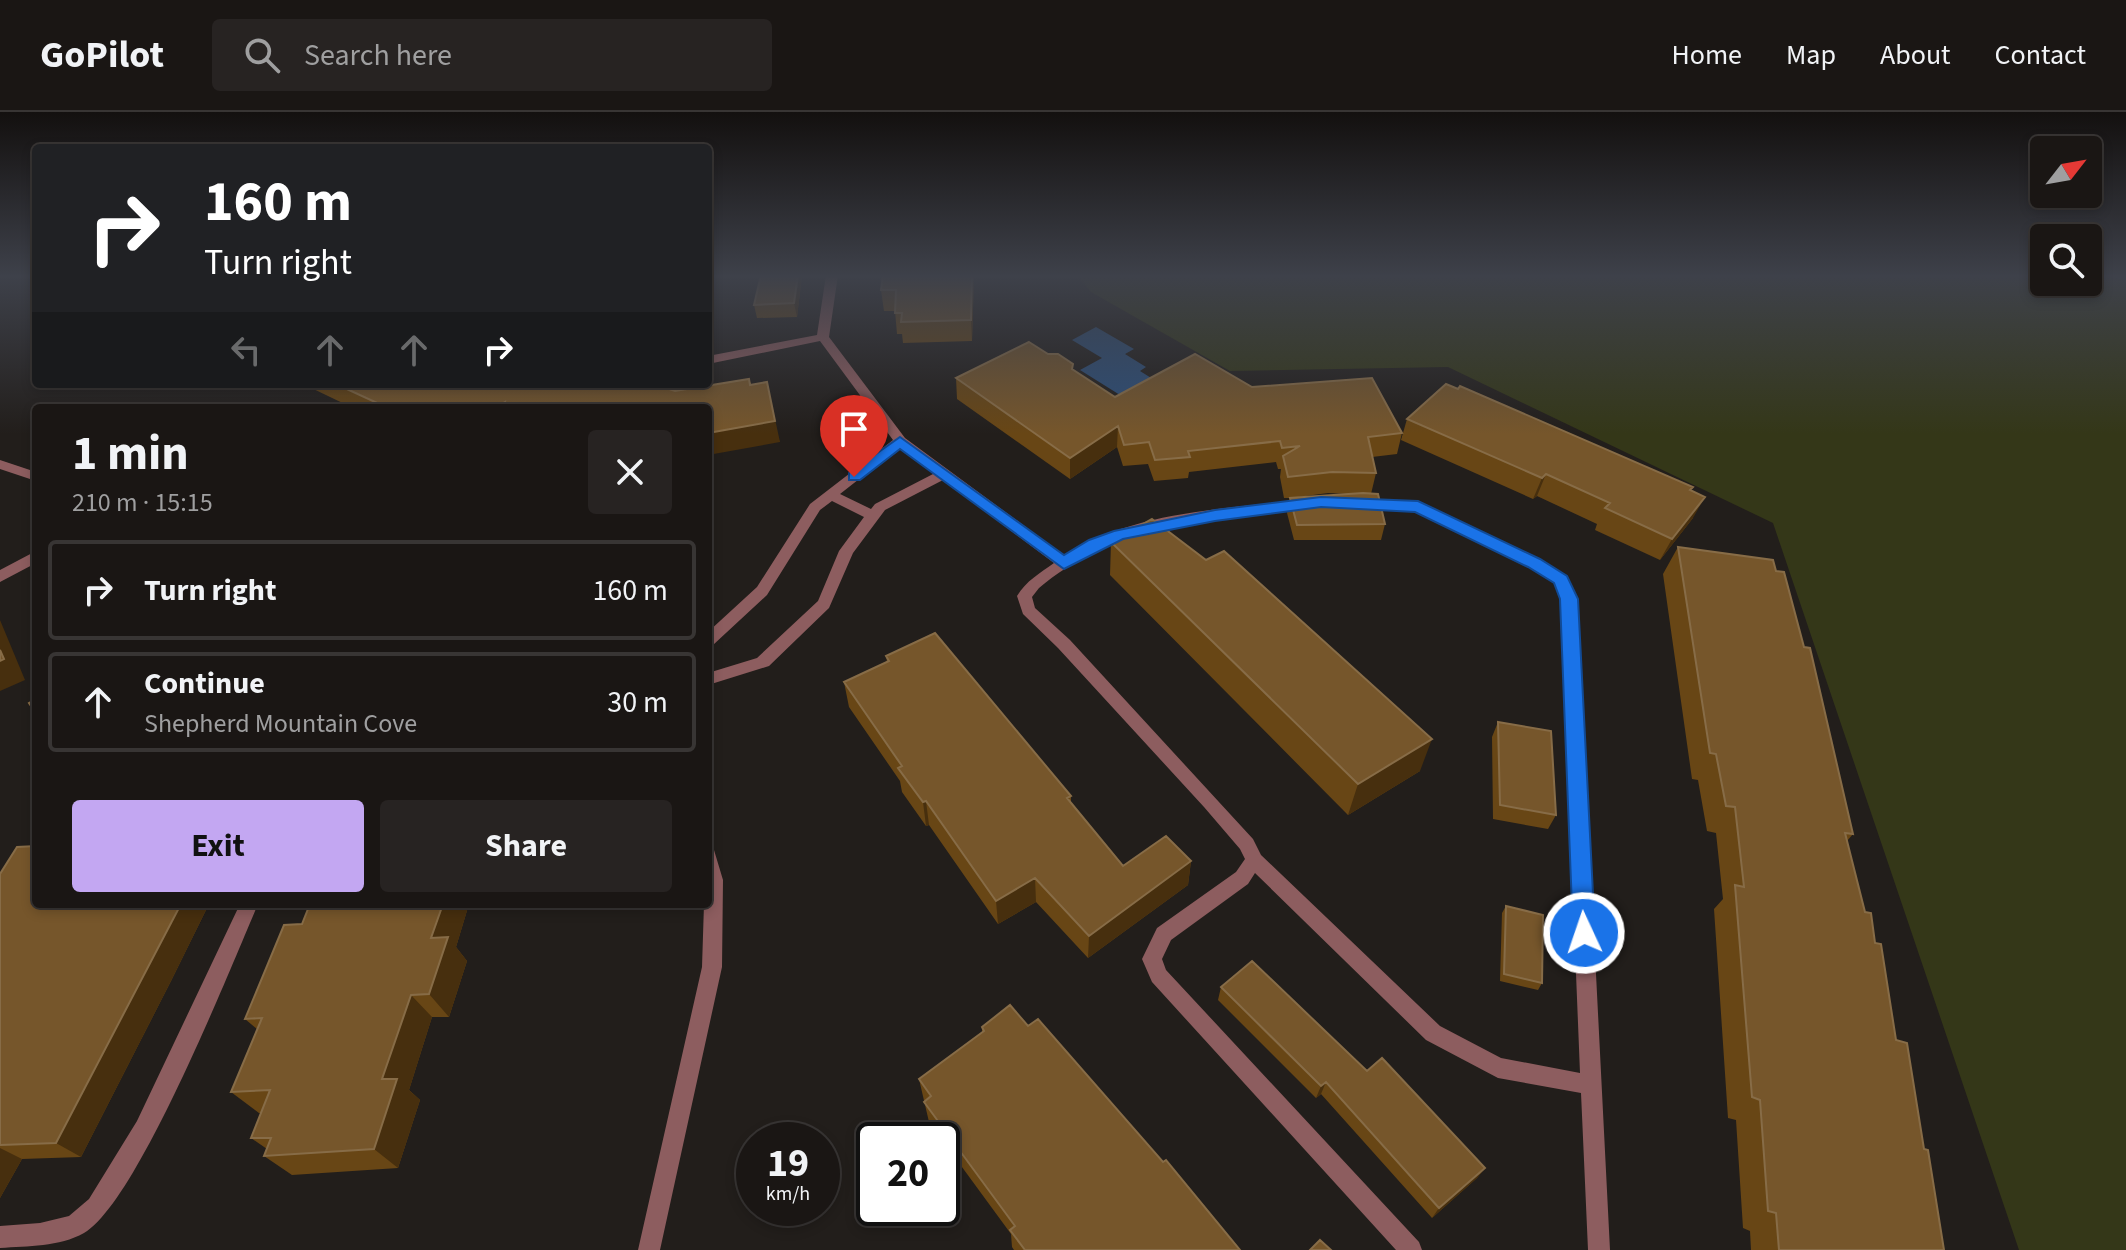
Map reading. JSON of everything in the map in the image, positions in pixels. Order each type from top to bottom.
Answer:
[{"type":"street","points":[[824,328],[823,337],[900,441],[1064,563]]},
{"type":"street","points":[[712,359],[823,337]]},
{"type":"street","points":[[712,637],[762,591],[815,507],[900,441]]},
{"type":"street","points":[[0,464],[32,476]]},
{"type":"street","points":[[712,678],[763,662],[824,604],[846,551],[880,507],[946,473]]},
{"type":"street","points":[[831,495],[873,516]]},
{"type":"street","points":[[1321,502],[1215,515],[1119,534],[1095,544],[1031,585],[1024,596],[1028,610],[1064,644],[1210,802],[1247,844],[1254,860],[1433,1033],[1498,1068],[1591,1085]]},
{"type":"street","points":[[1347,502],[1418,507],[1534,563],[1561,580],[1569,599],[1599,1250]]},
{"type":"street","points":[[0,577],[32,558]]},
{"type":"street","points":[[1254,860],[1242,878],[1164,934],[1152,959],[1159,976],[1411,1250]]},
{"type":"street","points":[[649,1250],[712,967],[712,872]]},
{"type":"street","points":[[0,1237],[34,1234],[80,1224],[112,1188],[137,1144],[247,908]]},
{"type":"green space","points":[[1155,328],[2126,328],[2126,1250],[2019,1250],[1773,523],[1448,367],[1230,371]]},
{"type":"water","points":[[1098,328],[1134,349],[1125,354],[1146,367],[1140,371],[1164,386],[1120,395],[1080,370],[1102,358],[1072,340]]},
{"type":"building","points":[[1029,342],[1048,354],[1058,354],[1073,364],[1072,369],[1115,397],[1195,354],[1252,387],[1372,378],[1402,433],[1368,437],[1376,473],[1332,472],[1288,477],[1283,456],[1300,446],[1282,448],[1280,441],[1188,451],[1190,457],[1155,460],[1149,442],[1124,445],[1118,426],[1070,458],[956,378]]},
{"type":"building","points":[[749,379],[750,385],[767,382],[775,421],[712,432],[712,404],[379,404],[345,388],[666,388],[675,391],[712,388],[712,385]]},
{"type":"building","points":[[1446,384],[1458,389],[1460,386],[1693,487],[1690,490],[1705,497],[1672,539],[1605,508],[1610,503],[1546,474],[1542,478],[1407,419]]},
{"type":"building","points":[[1378,494],[1385,524],[1297,525],[1290,498]]},
{"type":"building","points":[[1152,519],[1206,560],[1224,551],[1432,739],[1358,784],[1111,542]]},
{"type":"building","points":[[1678,547],[1773,560],[1776,571],[1784,572],[1804,647],[1810,648],[1853,834],[1845,833],[1865,912],[1871,913],[1875,943],[1881,944],[1896,1040],[1907,1043],[1944,1250],[1779,1250],[1776,1213],[1768,1211],[1760,1100],[1752,1097],[1735,885],[1744,887],[1735,807],[1726,806],[1716,754],[1710,753]]},
{"type":"building","points":[[935,633],[1071,796],[1067,798],[1123,866],[1166,836],[1191,861],[1089,936],[1035,878],[996,901],[926,801],[923,802],[898,768],[902,766],[844,682],[889,661],[886,656]]},
{"type":"building","points":[[1498,722],[1551,731],[1556,815],[1500,805]]},
{"type":"building","points":[[32,846],[32,908],[179,908],[56,1143],[0,1145],[0,874],[17,847]]},
{"type":"building","points":[[1506,906],[1543,915],[1542,983],[1504,974]]},
{"type":"building","points":[[308,908],[442,908],[431,938],[448,937],[429,994],[411,995],[382,1079],[397,1079],[374,1149],[264,1156],[271,1138],[251,1138],[270,1090],[231,1092],[262,1018],[245,1019],[284,925],[302,924]]},
{"type":"building","points":[[1252,961],[1367,1071],[1382,1058],[1485,1168],[1439,1208],[1326,1082],[1321,1086],[1221,987]]},
{"type":"building","points":[[1010,1005],[1028,1026],[1038,1019],[1163,1162],[1166,1160],[1240,1250],[1025,1250],[1010,1230],[1015,1226],[960,1151],[960,1122],[939,1122],[924,1102],[931,1096],[919,1079],[984,1031],[982,1027]]},
{"type":"building","points":[[1320,1240],[1331,1250],[1310,1250]]},
{"type":"route","points":[[854,477],[900,441],[1064,563],[1119,534],[1215,515],[1321,502],[1360,502],[1418,507],[1534,563],[1561,580],[1569,599],[1584,933]]}]
